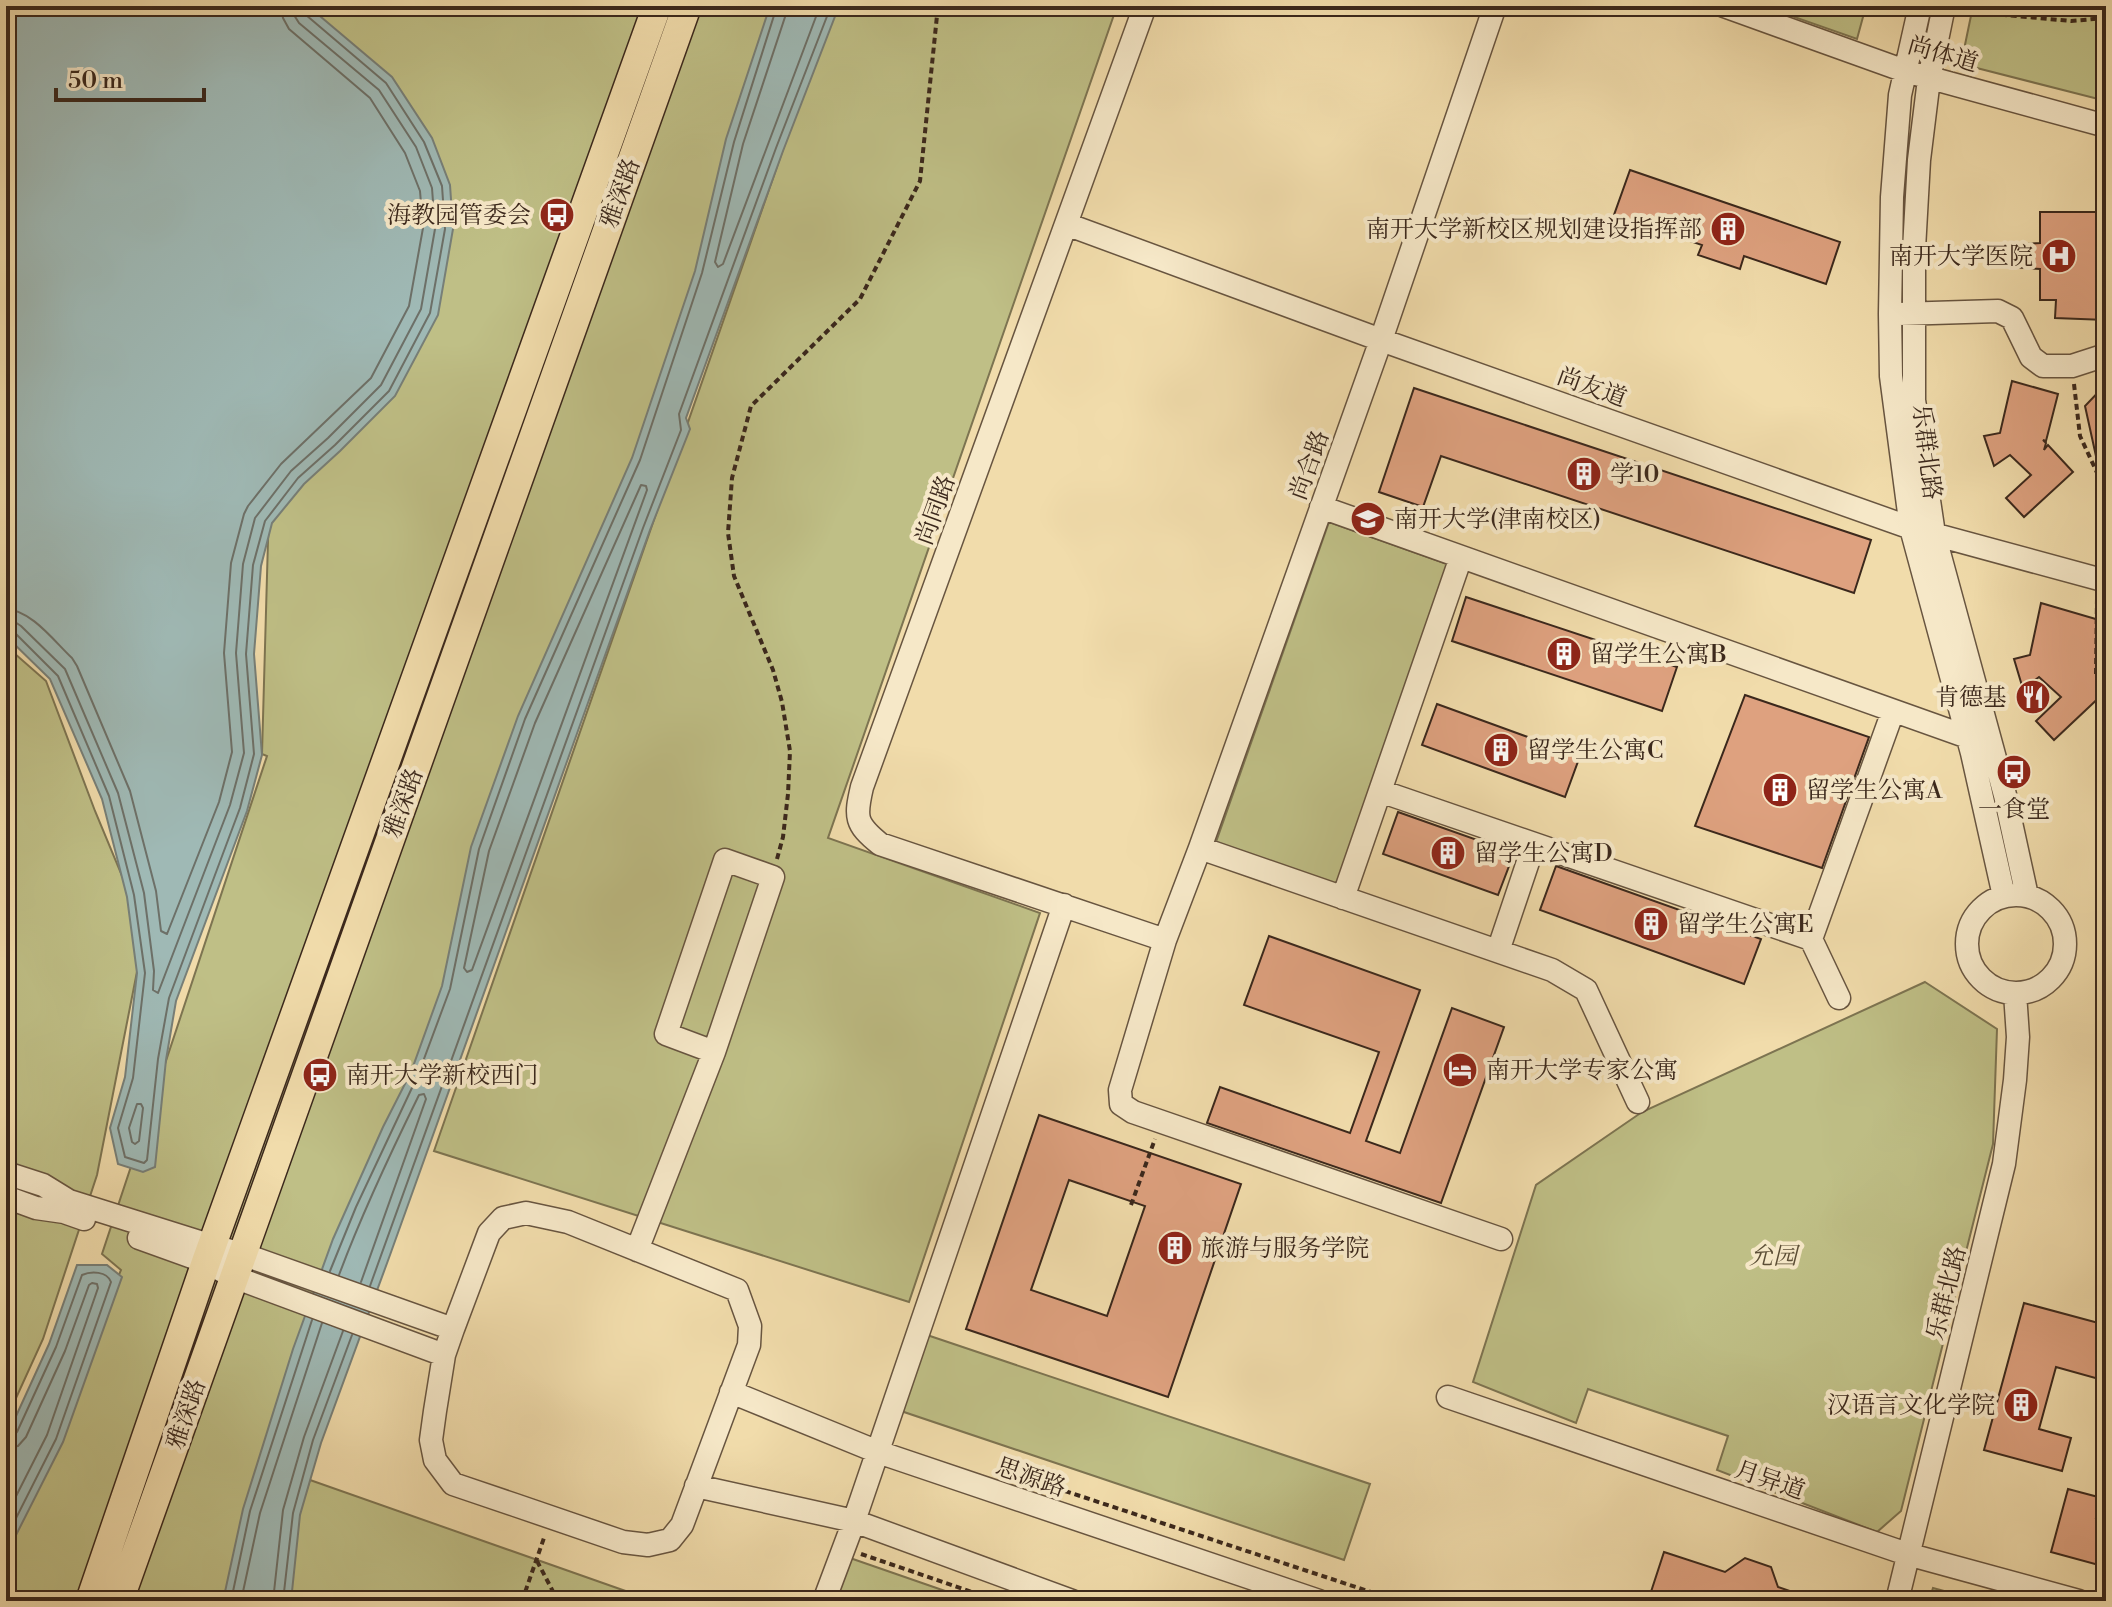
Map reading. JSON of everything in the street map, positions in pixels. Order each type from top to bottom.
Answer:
[{"type":"main road","name":"雅深路","points":[[90,1601],[209,1254],[657,6]]},
{"type":"main road","name":"雅深路","points":[[119,1601],[687,6]]},
{"type":"street","name":"尚同路","points":[[1145,6],[862,787],[858,807],[862,829],[880,844],[1165,940]]},
{"type":"street","name":"尚合路","points":[[1161,1122],[1121,1104],[1120,1090],[1165,940],[1381,340],[1495,6]]},
{"type":"street","name":"尚体道","points":[[1724,6],[1929,79],[2106,126]]},
{"type":"street","name":"乐群北路","points":[[1920,6],[1900,95],[1892,197],[1891,376],[1911,528],[1967,737],[2004,896]]},
{"type":"street","name":"乐群北路","points":[[1944,8],[1929,79],[1918,175],[1914,249],[1914,400],[1934,534],[2005,795],[2027,896]]},
{"type":"street","name":"尚友道","points":[[1066,224],[1381,340],[1911,528],[2102,580]]},
{"type":"street","points":[[1890,314],[1998,311],[2012,318],[2031,357],[2043,366],[2072,366],[2106,355]]},
{"type":"street","points":[[1321,507],[1992,746]]},
{"type":"street","points":[[1343,898],[1461,557]]},
{"type":"street","points":[[1839,998],[1811,939],[1893,711]]},
{"type":"street","points":[[1380,791],[1811,939]]},
{"type":"street","points":[[1498,951],[1534,844]]},
{"type":"street","points":[[1200,848],[1552,970],[1586,990],[1638,1102]]},
{"type":"street","points":[[637,1250],[714,1052],[773,877],[725,860],[666,1034],[714,1052]]},
{"type":"street","points":[[2004,896],[2027,896],[2041,901],[2061,923],[2065,953],[2052,977],[2041,986],[2029,992],[2001,991],[1978,976],[1967,950],[1968,936],[1980,911],[1991,902],[2004,896]]},
{"type":"street","points":[[824,1601],[878,1452],[1064,905]]},
{"type":"street","name":"乐群北路","points":[[1897,1601],[2004,1164],[2018,1037],[2015,993]]},
{"type":"street","points":[[1161,1122],[1501,1239]]},
{"type":"street","points":[[6,1173],[43,1185],[69,1201],[238,1265],[300,1301],[444,1355]]},
{"type":"street","points":[[6,1197],[36,1208],[64,1212],[209,1254]]},
{"type":"street","points":[[526,1213],[568,1222],[737,1290],[750,1326],[749,1345],[682,1525],[670,1540],[648,1545],[623,1542],[453,1484],[435,1460],[431,1440],[444,1355],[453,1329],[489,1233],[503,1218],[526,1213]]},
{"type":"street","points":[[238,1265],[308,1278],[453,1329]]},
{"type":"street","name":"思源路","points":[[731,1392],[878,1452],[1319,1601]]},
{"type":"street","name":"月异道","points":[[1448,1397],[1907,1554],[2079,1601]]},
{"type":"street","points":[[696,1486],[854,1521],[1072,1601]]},
{"type":"path","points":[[773,877],[783,837],[790,751],[773,670],[734,576],[728,533],[732,478],[751,406],[860,299],[920,181],[938,6]]},
{"type":"path","points":[[1944,8],[2071,21],[2106,18]]},
{"type":"path","points":[[2072,366],[2080,436],[2106,492]]},
{"type":"path","points":[[2106,531],[2096,676],[2106,688]]},
{"type":"path","points":[[1131,1205],[1161,1122]]},
{"type":"path","points":[[1062,1490],[1374,1593]]},
{"type":"path","points":[[522,1601],[551,1517]]},
{"type":"path","points":[[844,1548],[998,1601]]},
{"type":"path","points":[[536,1560],[558,1601]]},
{"type":"green space","points":[[283,6],[806,6],[239,1601],[6,1601],[6,1538],[121,1270],[102,1254],[267,756],[262,754]]},
{"type":"green space","points":[[833,6],[1117,6],[828,838],[1040,913],[909,1302],[434,1151]]},
{"type":"green space","points":[[1763,6],[1866,6],[1857,39]]},
{"type":"green space","points":[[1973,6],[2106,6],[2106,101],[1961,64]]},
{"type":"green space","points":[[1329,522],[1450,565],[1337,884],[1216,842]]},
{"type":"green space","points":[[6,646],[46,681],[145,931],[97,1175],[43,1339],[6,1420]]},
{"type":"green space","name":"允园","points":[[1925,982],[1997,1029],[1993,1144],[1901,1511],[1877,1532],[1717,1470],[1728,1436],[1588,1389],[1576,1423],[1473,1382],[1536,1185],[1642,1112]]},
{"type":"green space","points":[[927,1335],[1370,1484],[1344,1560],[901,1411]]},
{"type":"green space","points":[[310,1480],[654,1601],[269,1601]]},
{"type":"green space","points":[[850,1558],[974,1601],[835,1601]]},
{"type":"green space","points":[[1933,1588],[1981,1601],[1929,1601]]},
{"type":"water","points":[[6,6],[308,6],[392,77],[432,138],[450,185],[453,229],[438,315],[395,396],[304,484],[272,523],[261,566],[254,654],[262,755],[247,811],[176,1001],[166,1060],[155,1167],[143,1172],[118,1164],[110,1128],[125,1077],[137,973],[127,897],[102,799],[50,679],[6,636]]},
{"type":"water","points":[[770,6],[839,6],[686,418],[690,429],[650,530],[321,1443],[300,1515],[291,1601],[223,1601],[243,1509],[293,1349],[333,1239],[411,1072],[442,986],[471,847],[518,716],[632,458],[695,271],[726,139]]},
{"type":"water","points":[[77,1265],[107,1265],[122,1277],[63,1442],[10,1547],[6,1563],[6,1438],[49,1344]]},
{"type":"building","name":"南开大学新校区规划建设指挥部","points":[[1630,170],[1840,242],[1826,284],[1744,256],[1740,269],[1698,255],[1702,245],[1614,215]]},
{"type":"building","name":"南开大学医院","points":[[2040,212],[2106,212],[2106,320],[2055,318],[2056,300],[2040,300],[2040,269],[2012,267],[2013,245],[2040,243]]},
{"type":"building","points":[[2012,381],[2058,394],[2046,441],[2043,440],[2046,443],[2044,450],[2048,445],[2073,472],[2024,517],[2006,498],[2031,475],[2010,455],[1994,466],[1984,436],[2000,433]]},
{"type":"building","points":[[2106,384],[2106,469],[2099,470],[2085,406]]},
{"type":"building","name":"学10","points":[[1414,388],[1871,540],[1854,593],[1441,456],[1423,507],[1379,492]]},
{"type":"building","name":"留学生公寓B","points":[[1466,597],[1677,667],[1662,711],[1452,641]]},
{"type":"building","points":[[2041,603],[2106,622],[2106,691],[2054,740],[2036,721],[2061,697],[2039,677],[2023,689],[2014,659],[2030,655]]},
{"type":"building","name":"留学生公寓A","points":[[1745,695],[1869,737],[1822,868],[1695,826]]},
{"type":"building","name":"留学生公寓C","points":[[1437,704],[1580,756],[1565,797],[1422,745]]},
{"type":"building","name":"留学生公寓D","points":[[1398,812],[1514,853],[1498,895],[1383,854]]},
{"type":"building","name":"留学生公寓E","points":[[1556,866],[1761,939],[1744,984],[1540,910]]},
{"type":"building","name":"南开大学专家公寓","points":[[1269,936],[1420,990],[1366,1141],[1400,1153],[1452,1008],[1504,1027],[1441,1203],[1207,1123],[1220,1087],[1350,1133],[1379,1052],[1244,1005]]},
{"type":"building","name":"旅游与服务学院","points":[[1039,1115],[1241,1184],[1168,1397],[966,1329]],"holes":[[[1069,1180],[1145,1206],[1107,1316],[1031,1290]]]},
{"type":"building","name":"汉语言文化学院","points":[[2024,1303],[2106,1325],[2106,1381],[2056,1367],[2039,1429],[2071,1438],[2062,1471],[1984,1450]]},
{"type":"building","points":[[2068,1489],[2102,1498],[2096,1518],[2106,1520],[2106,1567],[2051,1552]]},
{"type":"building","points":[[1664,1552],[1725,1572],[1745,1558],[1771,1567],[1778,1587],[1810,1598],[1810,1601],[1648,1601]]},
{"type":"place","name":"海教园管委会","points":[[557,215]]},
{"type":"place","name":"南开大学新校区规划建设指挥部","points":[[1728,229]]},
{"type":"place","name":"南开大学医院","points":[[2059,256]]},
{"type":"place","name":"学10","points":[[1584,474]]},
{"type":"place","name":"南开大学(津南校区)","points":[[1368,519]]},
{"type":"place","name":"留学生公寓B","points":[[1564,654]]},
{"type":"place","name":"肯德基","points":[[2033,697]]},
{"type":"place","name":"留学生公寓C","points":[[1501,750]]},
{"type":"place","name":"一食堂","points":[[2014,772]]},
{"type":"place","name":"留学生公寓A","points":[[1780,790]]},
{"type":"place","name":"留学生公寓D","points":[[1448,853]]},
{"type":"place","name":"留学生公寓E","points":[[1651,924]]},
{"type":"place","name":"南开大学专家公寓","points":[[1460,1070]]},
{"type":"place","name":"南开大学新校西门","points":[[320,1075]]},
{"type":"place","name":"旅游与服务学院","points":[[1175,1248]]},
{"type":"place","name":"汉语言文化学院","points":[[2021,1405]]}]
